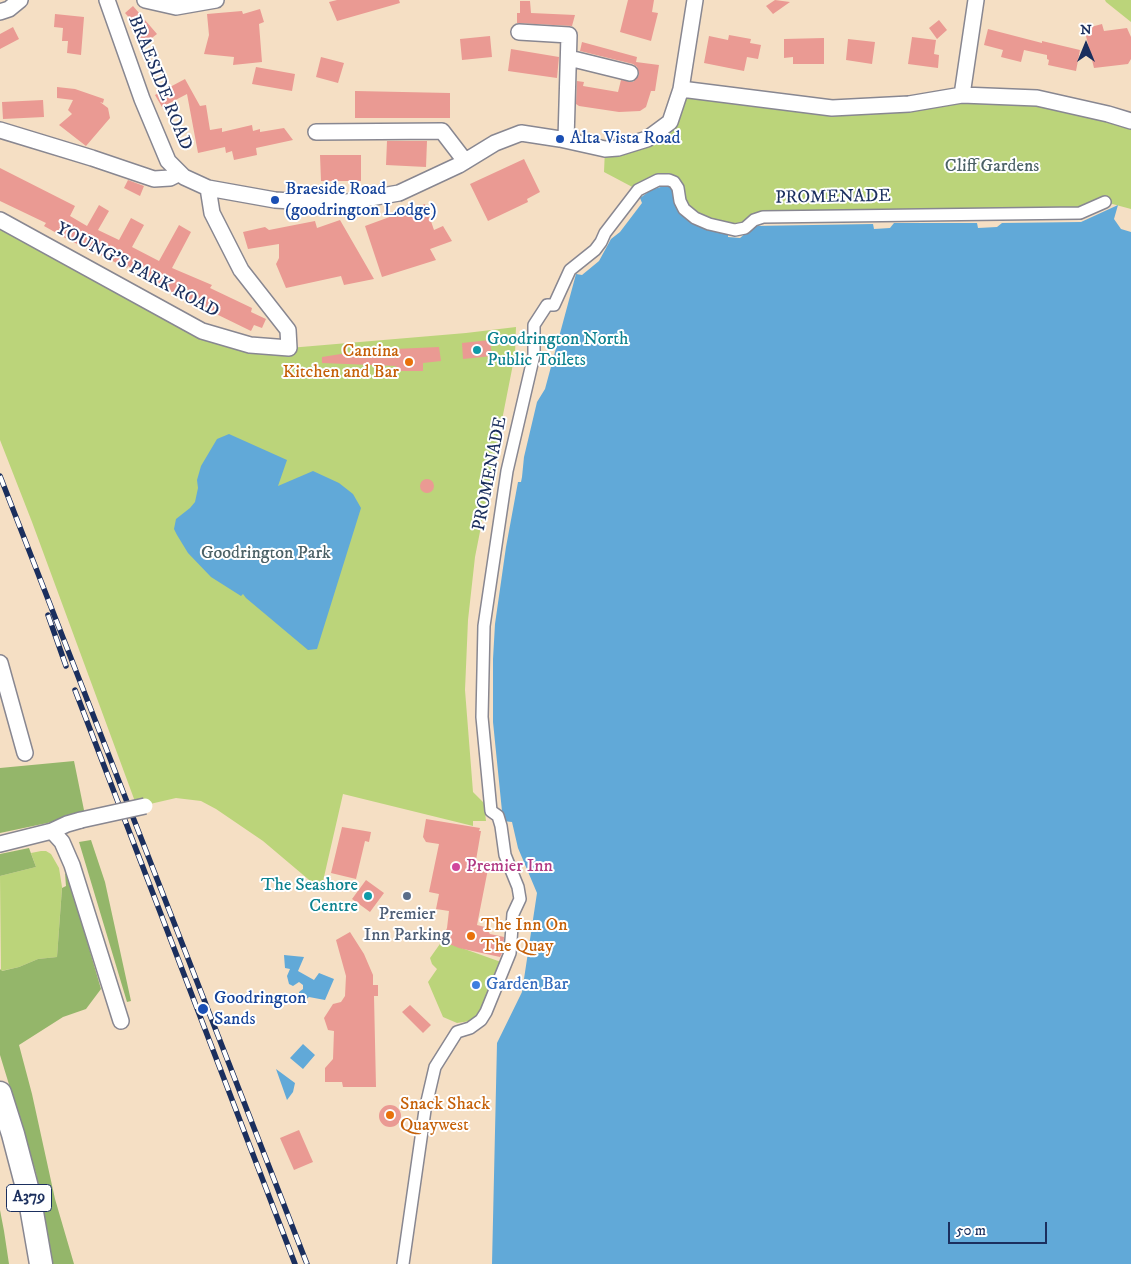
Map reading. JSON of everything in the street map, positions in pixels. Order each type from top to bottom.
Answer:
[{"type":"main road","name":"A379","points":[[0,1093],[29,1195],[41,1264]]},
{"type":"street","points":[[0,12],[9,9],[20,0]]},
{"type":"street","name":"BRAESIDE ROAD","points":[[107,0],[158,139],[168,161],[184,177],[208,188]]},
{"type":"street","points":[[145,0],[176,7],[216,0]]},
{"type":"street","points":[[208,188],[275,200],[347,202],[399,193],[465,161],[496,143],[522,133],[566,140],[605,150],[648,139],[670,122],[681,89],[694,0]]},
{"type":"street","points":[[962,95],[976,0]]},
{"type":"street","points":[[520,32],[569,35],[566,140]]},
{"type":"street","points":[[569,58],[630,73]]},
{"type":"street","points":[[681,89],[832,108],[909,104],[962,95],[1037,98],[1131,121]]},
{"type":"street","points":[[0,130],[154,179],[170,178],[180,173]]},
{"type":"street","points":[[316,132],[442,131],[465,161]]},
{"type":"street","name":"PROMENADE","points":[[403,1264],[425,1110],[435,1066],[457,1032],[470,1028],[481,1020],[486,1012],[510,953],[513,914],[520,899],[518,887],[505,855],[498,816],[491,811],[482,717],[484,626],[507,472],[534,355],[534,325],[547,305],[554,305],[570,270],[595,250],[605,233],[638,190],[658,180],[674,182],[678,188],[680,201],[684,208],[695,218],[709,224],[735,230],[744,228],[754,220],[763,217],[1080,213],[1105,202]]},
{"type":"street","name":"YOUNG'S PARK ROAD","points":[[0,220],[202,331],[250,345],[289,348],[288,330],[241,270],[212,213],[208,188]]},
{"type":"street","points":[[0,663],[25,753]]},
{"type":"street","points":[[0,844],[52,831],[66,824],[81,820],[144,806]]},
{"type":"street","points":[[52,831],[62,842],[72,865],[121,1021]]},
{"type":"green space","points":[[1105,0],[1131,0],[1131,22],[1106,2]]},
{"type":"green space","name":"Cliff Gardens","points":[[681,89],[832,108],[1037,98],[1131,121],[1131,209],[1105,202],[1080,213],[763,217],[745,228],[695,218],[673,182],[638,190],[604,172],[605,149],[670,122]]},
{"type":"green space","name":"Goodrington Park","points":[[0,220],[202,331],[289,348],[516,327],[515,354],[475,557],[468,620],[465,690],[473,792],[484,803],[486,821],[473,821],[473,826],[343,794],[321,890],[263,841],[201,801],[176,798],[137,807],[0,440]]},
{"type":"green space","points":[[74,761],[85,815],[0,833],[0,768]]},
{"type":"green space","points":[[91,840],[105,882],[131,1001],[127,1002],[79,842]]},
{"type":"green space","points":[[29,848],[36,867],[0,876],[0,854]]},
{"type":"green space","points":[[41,851],[51,854],[59,868],[62,887],[57,957],[38,959],[19,967],[1,971],[0,876],[36,867],[31,853]]},
{"type":"green space","points":[[65,873],[68,876],[101,989],[86,1009],[63,1017],[19,1045],[32,1094],[55,1199],[74,1264],[51,1264],[36,1173],[0,1055],[0,969],[2,971],[19,967],[38,959],[57,957],[62,888],[66,886]]},
{"type":"green space","points":[[442,941],[501,962],[478,1016],[470,1021],[457,1023],[443,1017],[428,982],[437,969],[432,964],[430,958]]},
{"type":"green space","points":[[0,1210],[4,1231],[9,1264],[0,1264]]},
{"type":"water","points":[[667,185],[672,187],[679,206],[728,232],[728,237],[740,238],[754,226],[873,224],[874,229],[890,228],[894,223],[977,223],[978,228],[997,227],[1002,223],[1081,222],[1118,205],[1114,219],[1121,229],[1131,232],[1131,1264],[492,1264],[497,1043],[522,992],[537,893],[518,848],[512,822],[503,821],[493,722],[495,624],[506,547],[518,482],[521,482],[524,457],[537,402],[545,389],[576,274],[582,275],[599,261],[611,239],[620,232],[642,203],[640,198],[651,190]]},
{"type":"water","points":[[229,434],[287,460],[278,486],[313,471],[339,483],[353,494],[361,508],[317,649],[308,650],[243,594],[241,596],[211,577],[188,553],[174,529],[176,519],[195,502],[198,488],[197,480],[201,466],[217,439]]},
{"type":"water","points":[[284,955],[304,957],[298,971],[314,980],[319,973],[334,979],[325,1000],[309,997],[304,1001],[299,994],[303,989],[303,985],[299,982],[293,986],[289,984],[287,976],[290,969],[285,968]]},
{"type":"water","points":[[303,1044],[315,1055],[303,1069],[290,1058]]},
{"type":"water","points":[[276,1069],[295,1083],[293,1092],[287,1100]]},
{"type":"building","points":[[337,0],[399,0],[400,3],[337,21],[329,2]]},
{"type":"building","points":[[628,0],[654,0],[652,12],[658,13],[651,41],[620,32]]},
{"type":"building","points":[[775,0],[790,2],[773,14],[766,6]]},
{"type":"building","points":[[520,1],[530,1],[531,13],[575,15],[572,26],[517,23],[517,13],[520,13]]},
{"type":"building","points":[[133,6],[157,34],[144,44],[130,27],[134,23],[125,13]]},
{"type":"building","points":[[260,9],[264,22],[259,24],[262,62],[233,65],[234,57],[204,54],[209,35],[207,14],[242,11],[243,14]]},
{"type":"building","points":[[55,14],[84,17],[81,55],[67,53],[68,41],[62,41],[63,28],[54,27]]},
{"type":"building","points":[[939,20],[947,30],[937,39],[929,28]]},
{"type":"building","points":[[1102,24],[1104,31],[1127,28],[1131,37],[1131,59],[1128,64],[1094,68],[1086,36],[1087,28]]},
{"type":"building","points":[[13,27],[19,39],[0,49],[0,34]]},
{"type":"building","points":[[988,29],[1042,43],[1042,41],[1080,50],[1076,71],[1048,65],[1047,55],[1024,50],[1021,62],[1001,57],[1003,50],[984,45]]},
{"type":"building","points":[[729,35],[751,39],[750,43],[761,45],[758,59],[747,57],[744,71],[704,63],[709,36],[728,40]]},
{"type":"building","points":[[490,36],[492,57],[462,60],[460,39]]},
{"type":"building","points":[[912,37],[936,40],[934,54],[939,55],[938,68],[908,64]]},
{"type":"building","points":[[824,38],[824,64],[793,64],[793,57],[784,58],[784,39]]},
{"type":"building","points":[[848,39],[875,42],[872,64],[846,60]]},
{"type":"building","points":[[582,42],[637,57],[636,62],[659,65],[655,91],[651,91],[646,107],[640,111],[619,112],[576,104],[577,81],[584,82],[583,86],[618,92],[621,80],[633,82],[639,75],[637,67],[633,64],[580,51]]},
{"type":"building","points":[[511,49],[559,57],[557,78],[508,71]]},
{"type":"building","points":[[321,57],[344,63],[338,83],[316,77]]},
{"type":"building","points":[[256,67],[295,74],[292,91],[252,84]]},
{"type":"building","points":[[185,79],[200,106],[206,105],[210,130],[222,128],[222,132],[252,125],[253,131],[260,129],[260,132],[284,128],[293,140],[256,148],[257,155],[234,160],[232,151],[226,153],[225,147],[198,153],[187,94],[162,107],[155,95]]},
{"type":"building","points":[[57,87],[75,89],[104,99],[103,103],[100,102],[108,108],[110,118],[86,146],[59,125],[72,114],[68,110],[73,100],[57,98]]},
{"type":"building","points":[[355,91],[450,93],[450,118],[355,118]]},
{"type":"building","points":[[43,100],[44,117],[3,119],[2,102]]},
{"type":"building","points":[[387,141],[427,141],[426,167],[386,165]]},
{"type":"building","points":[[320,155],[361,155],[361,181],[321,181]]},
{"type":"building","points":[[524,159],[540,192],[527,199],[528,202],[488,221],[470,184]]},
{"type":"building","points":[[0,168],[75,206],[70,216],[87,226],[99,205],[109,211],[98,230],[119,240],[131,218],[144,225],[132,247],[159,261],[179,225],[191,232],[172,268],[212,285],[210,288],[252,308],[251,312],[266,319],[262,328],[254,325],[251,331],[210,311],[211,309],[170,291],[170,289],[128,266],[127,268],[69,240],[44,226],[46,223],[0,201]]},
{"type":"building","points":[[128,180],[144,186],[140,196],[124,188]]},
{"type":"building","points":[[425,204],[434,230],[443,226],[452,241],[430,249],[436,260],[382,277],[365,226]]},
{"type":"building","points":[[340,220],[374,279],[344,285],[341,276],[286,288],[276,264],[279,258],[279,244],[248,249],[243,232],[265,227],[269,230],[315,221],[317,228]]},
{"type":"building","name":"Goodrington North Public Toilets","points":[[490,340],[492,356],[463,359],[462,343]]},
{"type":"building","points":[[439,347],[441,361],[423,363],[423,371],[397,371],[396,366],[322,363],[322,357],[366,350],[395,351],[395,349]]},
{"type":"building","points":[[424,479],[430,479],[434,486],[430,493],[424,493],[420,489],[420,483]]},
{"type":"building","name":"Premier Inn","points":[[426,819],[480,828],[475,866],[488,869],[477,925],[485,927],[490,934],[504,937],[503,951],[500,957],[459,948],[442,941],[447,928],[449,911],[436,909],[439,894],[429,892],[439,844],[426,842],[423,837]]},
{"type":"building","points":[[342,827],[371,832],[369,842],[365,841],[356,879],[331,873]]},
{"type":"building","name":"The Seashore Centre","points":[[366,880],[384,893],[370,912],[352,899]]},
{"type":"building","points":[[350,932],[364,954],[373,975],[373,985],[378,985],[378,996],[374,996],[376,1087],[343,1087],[342,1082],[325,1082],[325,1068],[333,1059],[334,1031],[328,1030],[324,1018],[333,1004],[341,1002],[345,996],[346,976],[336,940]]},
{"type":"building","points":[[410,1005],[431,1025],[423,1033],[402,1012]]},
{"type":"building","points":[[386,1105],[394,1105],[401,1112],[401,1120],[394,1127],[386,1127],[379,1120],[379,1112]]},
{"type":"building","points":[[299,1130],[313,1162],[294,1170],[280,1138]]},
{"type":"railway","points":[[0,476],[307,1264]]},
{"type":"railway","points":[[48,615],[66,666]]},
{"type":"railway","points":[[75,690],[295,1264]]},
{"type":"place","name":"Alta Vista Road","points":[[560,139]]},
{"type":"place","name":"Braeside Road (goodrington Lodge)","points":[[275,200]]},
{"type":"place","name":"Goodrington North Public Toilets","points":[[477,350]]},
{"type":"place","name":"Cantina Kitchen and Bar","points":[[409,362]]},
{"type":"place","name":"Premier Inn","points":[[456,867]]},
{"type":"place","name":"The Seashore Centre","points":[[368,896]]},
{"type":"place","name":"Premier Inn Parking","points":[[407,896]]},
{"type":"place","name":"The Inn On The Quay","points":[[471,936]]},
{"type":"place","name":"Garden Bar","points":[[476,985]]},
{"type":"place","name":"Goodrington Sands","points":[[203,1009]]},
{"type":"place","name":"Snack Shack Quaywest","points":[[390,1115]]}]
